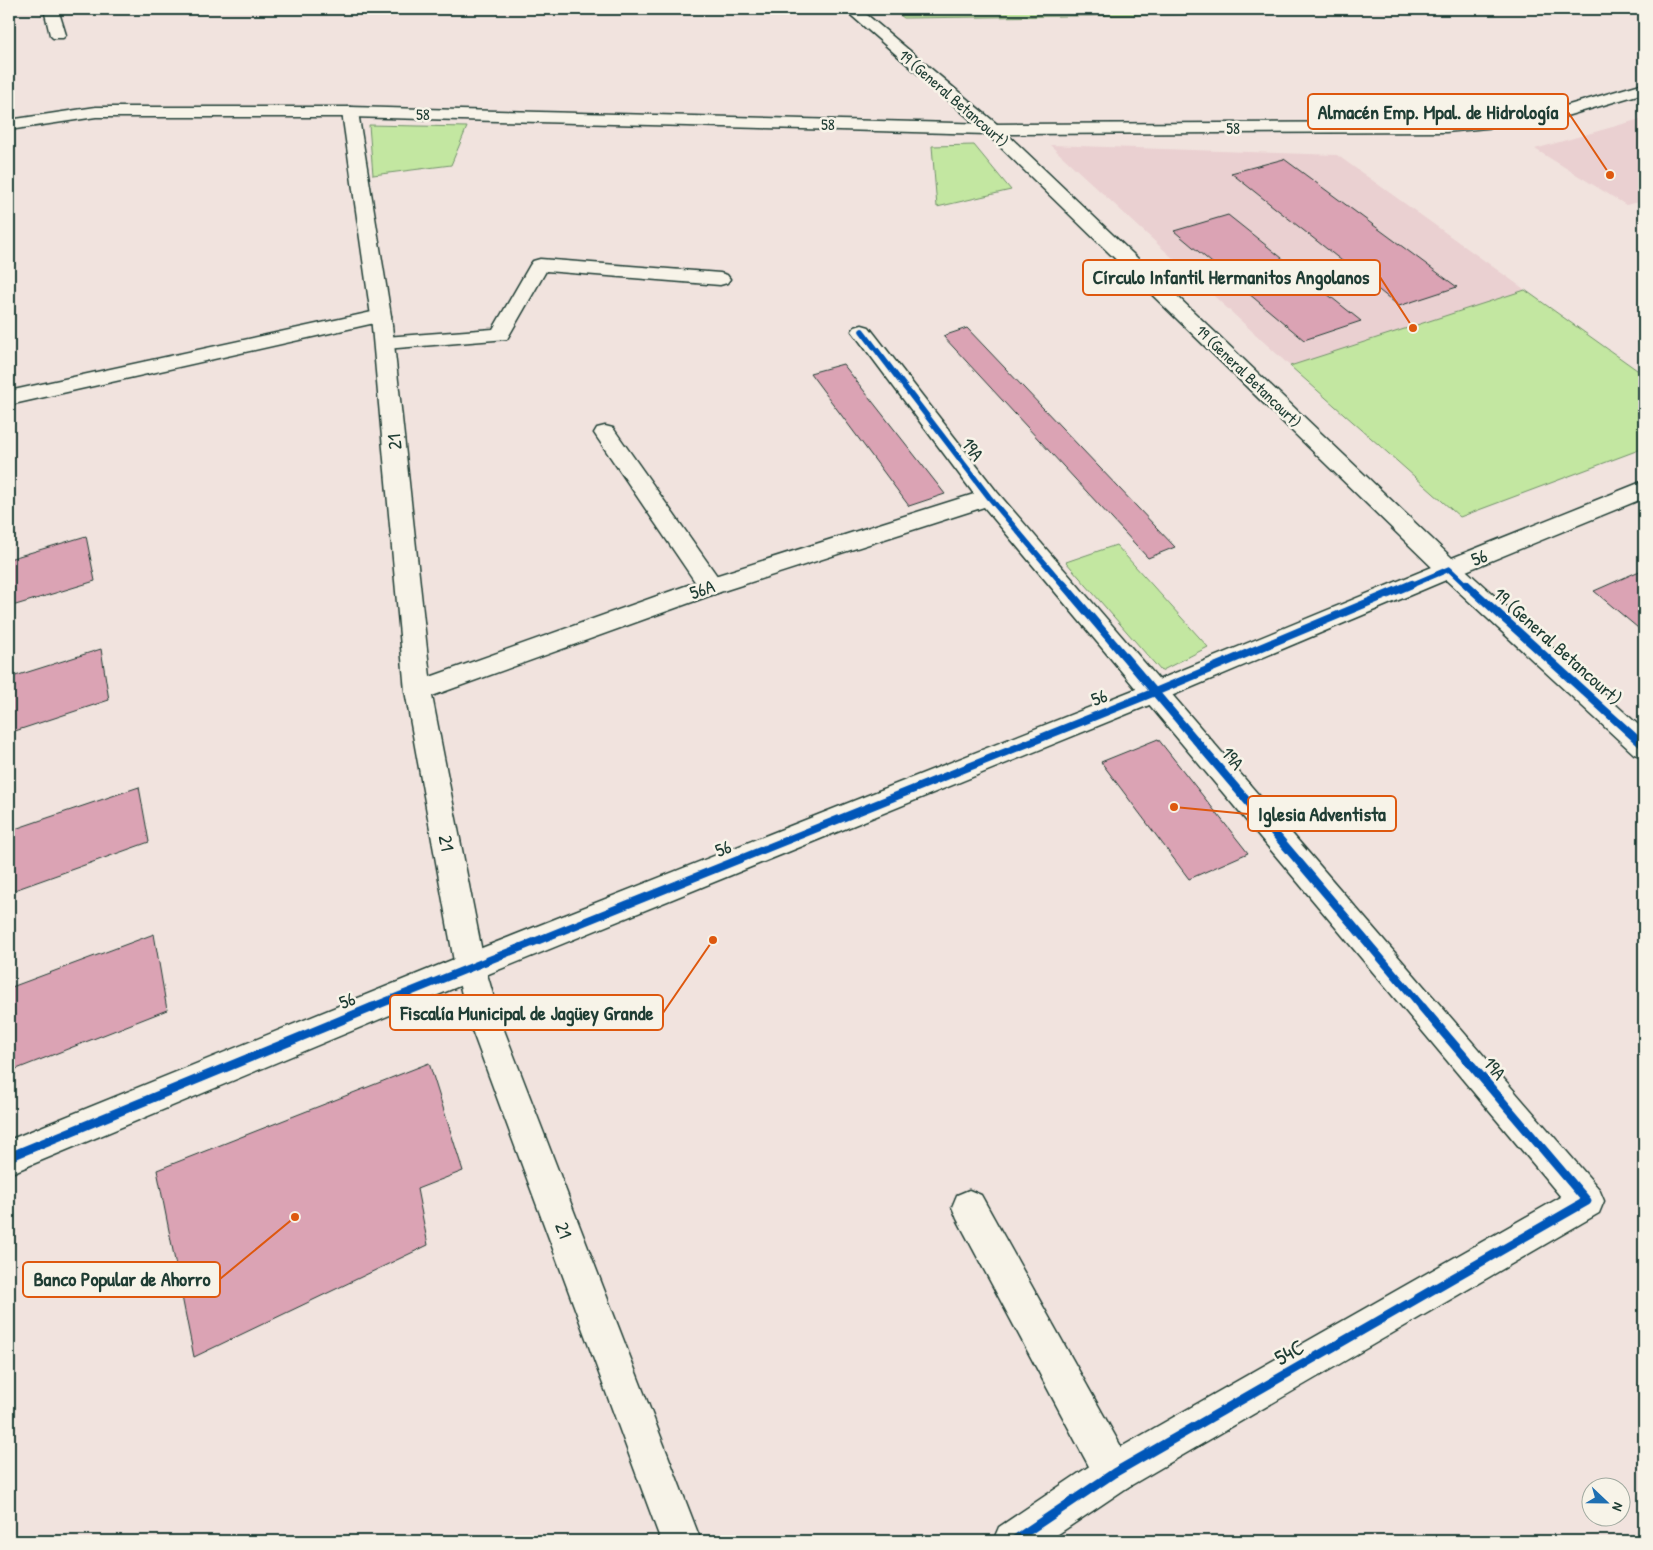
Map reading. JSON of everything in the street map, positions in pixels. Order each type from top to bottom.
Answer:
[{"type":"street","points":[[52,9],[58,35]]},
{"type":"street","name":"19 (General Betancourt)","points":[[850,9],[992,129],[1449,569],[1644,746]]},
{"type":"street","name":"58","points":[[9,125],[96,112],[350,112],[992,129],[1446,126],[1546,117],[1644,88]]},
{"type":"street","name":"21","points":[[350,112],[383,329],[418,691],[470,967],[485,1022],[682,1541]]},
{"type":"street","points":[[9,398],[383,329],[500,335],[540,265],[720,279]]},
{"type":"street","name":"19A","points":[[862,331],[989,497],[1586,1201]]},
{"type":"street","points":[[605,433],[711,586]]},
{"type":"street","name":"56","points":[[9,1157],[470,967],[1155,692],[1644,489]]},
{"type":"street","name":"56A","points":[[418,691],[711,586],[989,497]]},
{"type":"street","name":"54C","points":[[1012,1541],[1114,1473],[1586,1201]]},
{"type":"street","points":[[969,1207],[1114,1473]]},
{"type":"shaded area","points":[[1644,118],[1644,201],[1626,205],[1535,149]]},
{"type":"shaded area","points":[[1050,145],[1337,155],[1644,375],[1644,448],[1460,517],[1290,366]]},
{"type":"green space","points":[[891,9],[1298,9],[1225,14],[904,18]]},
{"type":"green space","points":[[369,125],[467,127],[451,165],[373,175]]},
{"type":"green space","points":[[974,145],[1011,190],[937,207],[932,146]]},
{"type":"green space","points":[[1525,290],[1644,375],[1644,448],[1460,517],[1290,366]]},
{"type":"green space","points":[[1116,545],[1208,647],[1161,671],[1066,562]]},
{"type":"building","points":[[1284,159],[1457,287],[1399,306],[1231,173]]},
{"type":"building","points":[[1228,215],[1361,321],[1304,340],[1174,231]]},
{"type":"building","points":[[967,328],[1175,547],[1148,558],[943,336]]},
{"type":"building","points":[[843,364],[945,494],[909,506],[810,373]]},
{"type":"building","points":[[86,536],[95,581],[9,607],[9,559]]},
{"type":"building","points":[[1644,569],[1644,633],[1594,591]]},
{"type":"building","points":[[101,649],[109,700],[9,733],[9,678]]},
{"type":"building","points":[[1158,739],[1248,853],[1189,879],[1101,762]]},
{"type":"building","points":[[139,787],[149,842],[9,892],[9,831]]},
{"type":"building","points":[[154,934],[167,1010],[9,1072],[9,988]]},
{"type":"building","points":[[429,1063],[463,1171],[417,1189],[428,1245],[194,1357],[157,1170]]},
{"type":"cycle path","points":[[862,331],[989,497],[1587,1201],[1114,1473],[1013,1541]]},
{"type":"cycle path","points":[[9,1157],[470,967],[1155,692],[1449,569],[1644,746]]},
{"type":"place","name":"Almacén Emp. Mpal. de Hidrología","points":[[1610,175]]},
{"type":"place","name":"Círculo Infantil Hermanitos Angolanos","points":[[1413,328]]},
{"type":"place","name":"Iglesia Adventista","points":[[1174,807]]},
{"type":"place","name":"Fiscalía Municipal de Jagüey Grande","points":[[713,940]]},
{"type":"place","name":"Banco Popular de Ahorro","points":[[295,1217]]}]
